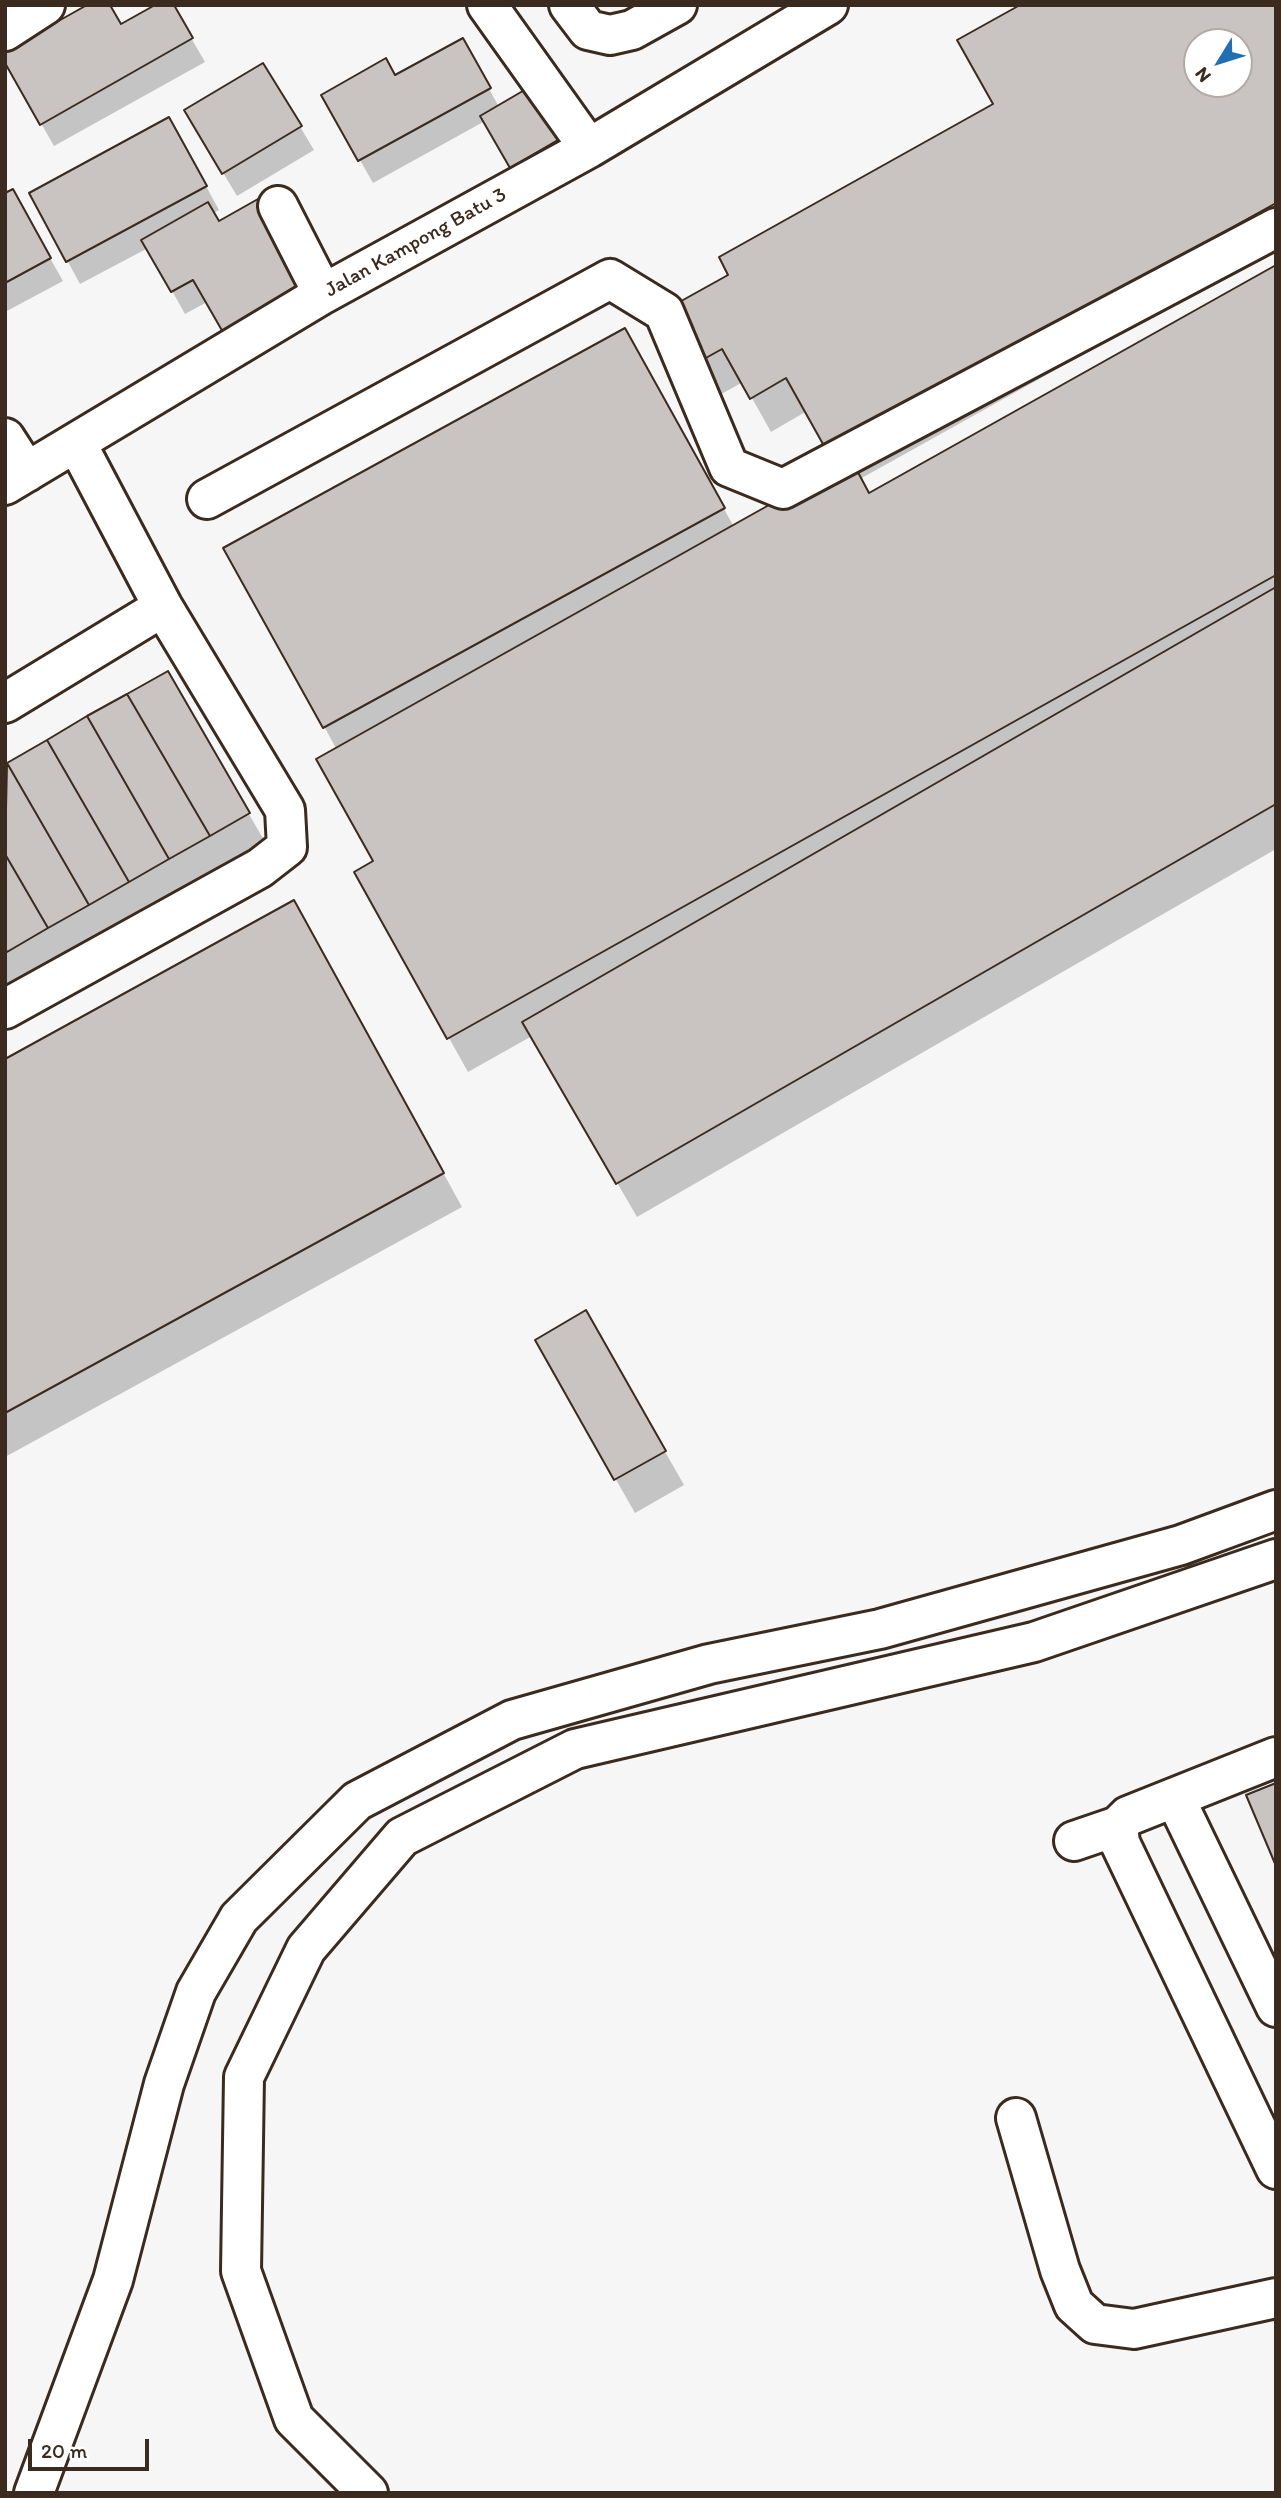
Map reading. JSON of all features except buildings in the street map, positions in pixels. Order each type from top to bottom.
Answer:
[{"type":"main road","points":[[5,31],[45,5]]},
{"type":"main road","points":[[488,5],[590,148]]},
{"type":"main road","points":[[569,5],[588,30],[610,35],[632,30],[677,5]]},
{"type":"main road","name":"Jalan Kampong Batu 3","points":[[16,478],[78,444],[323,294],[590,148],[828,5]]},
{"type":"main road","points":[[278,206],[323,294]]},
{"type":"main road","points":[[207,499],[610,279],[664,312],[729,467],[783,489],[1276,228]]},
{"type":"main road","points":[[5,438],[16,478]]},
{"type":"main road","points":[[5,1009],[260,868],[287,847],[285,810],[163,607],[78,444]]},
{"type":"main road","points":[[5,703],[163,607]]},
{"type":"main road","points":[[34,2493],[113,2280],[164,2084],[196,1992],[239,1919],[357,1801],[512,1720],[709,1664],[880,1629],[1181,1545],[1276,1510]]},
{"type":"main road","points":[[368,2493],[294,2419],[241,2271],[244,2077],[306,1949],[402,1837],[575,1749],[1034,1642],[1276,1559]]},
{"type":"main road","points":[[1074,1841],[1118,1826],[1128,1816],[1276,1757]]},
{"type":"main road","points":[[1175,1798],[1276,2007]]},
{"type":"main road","points":[[1118,1826],[1120,1843],[1276,2169]]},
{"type":"main road","points":[[1016,2118],[1060,2270],[1074,2305],[1095,2324],[1134,2329],[1276,2298]]}]
